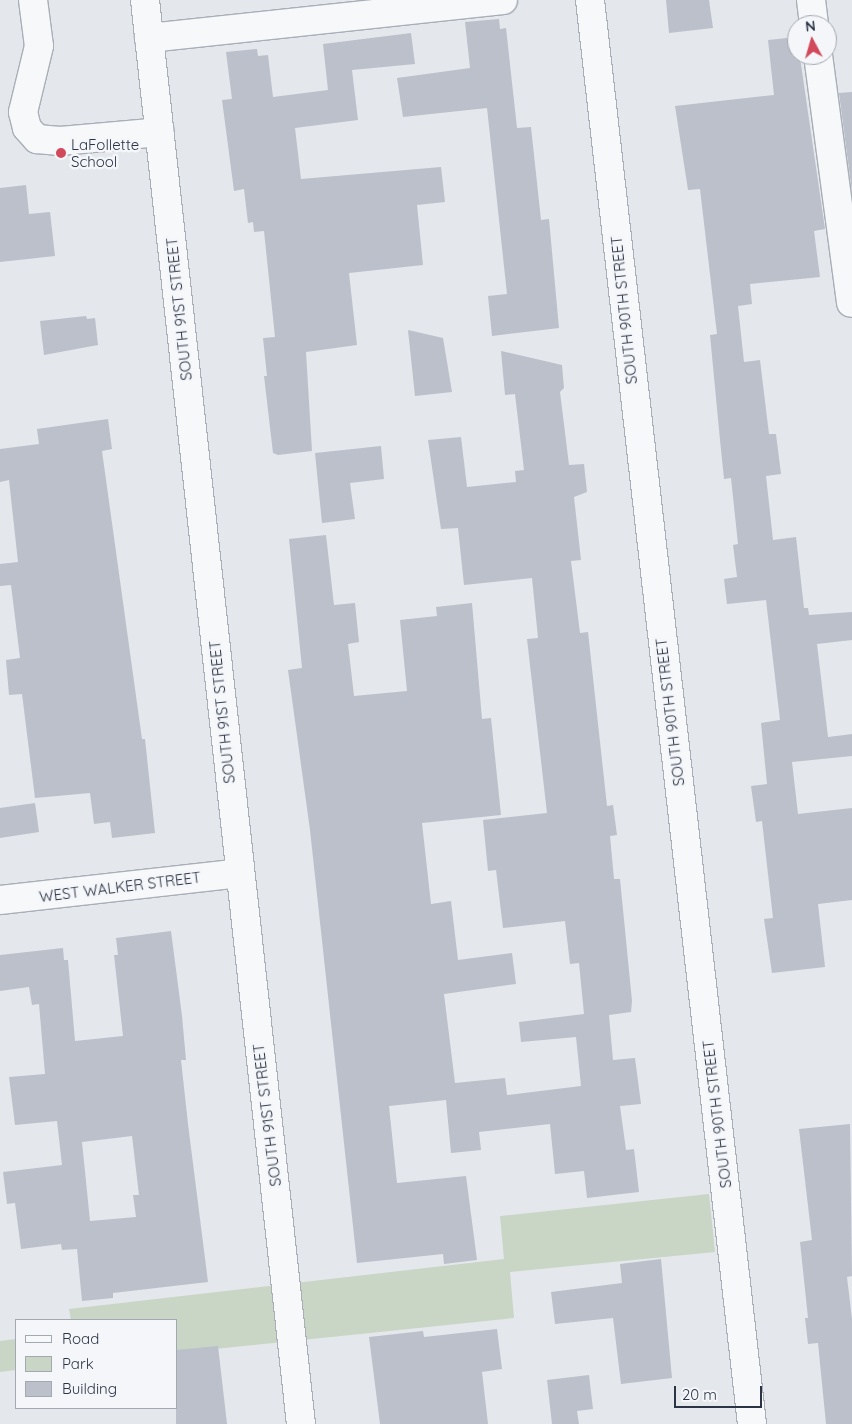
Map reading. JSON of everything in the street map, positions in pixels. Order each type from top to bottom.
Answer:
[{"type":"street","points":[[33,0],[39,46],[23,112],[27,128],[37,139],[60,141],[160,132]]},
{"type":"street","name":"SOUTH 91ST STREET","points":[[145,0],[239,873],[301,1424]]},
{"type":"street","points":[[149,38],[503,0]]},
{"type":"street","name":"SOUTH 90TH STREET","points":[[590,0],[752,1424]]},
{"type":"street","points":[[811,0],[813,15]]},
{"type":"street","points":[[819,65],[851,303]]},
{"type":"street","name":"WEST WALKER STREET","points":[[0,900],[239,873]]},
{"type":"green space","points":[[709,1194],[715,1252],[510,1272],[514,1318],[178,1353],[178,1319],[71,1319],[69,1309],[504,1259],[500,1216]]},
{"type":"green space","points":[[15,1339],[15,1370],[0,1372],[0,1341]]},
{"type":"building","points":[[666,0],[709,0],[713,28],[669,33]]},
{"type":"building","points":[[499,19],[500,29],[506,28],[517,128],[531,127],[541,220],[549,219],[559,328],[492,336],[488,296],[507,294],[487,108],[403,117],[397,78],[470,68],[465,22]]},
{"type":"building","points":[[411,33],[415,64],[352,70],[358,120],[295,128],[301,179],[441,167],[445,202],[417,205],[423,265],[349,273],[357,345],[306,352],[312,451],[278,455],[273,453],[264,376],[267,376],[263,338],[275,337],[264,231],[254,232],[253,222],[248,223],[244,189],[234,191],[222,100],[232,99],[226,52],[257,49],[258,56],[268,55],[273,97],[328,90],[323,44]]},
{"type":"building","points":[[787,38],[787,65],[801,65],[825,229],[814,231],[820,277],[750,284],[752,304],[738,306],[744,362],[760,360],[769,434],[776,434],[781,474],[766,476],[773,540],[796,537],[804,608],[808,608],[809,615],[852,612],[852,640],[817,644],[828,737],[852,734],[852,756],[792,762],[798,814],[852,808],[852,900],[818,904],[825,967],[772,973],[764,919],[773,918],[762,821],[756,822],[751,786],[767,784],[761,723],[780,720],[766,600],[727,604],[724,579],[737,577],[733,545],[738,544],[731,478],[724,479],[720,440],[710,335],[717,334],[700,189],[688,190],[675,106],[774,95],[768,40]]},
{"type":"building","points":[[852,92],[852,192],[839,93]]},
{"type":"building","points":[[26,185],[29,214],[50,212],[55,256],[0,262],[0,188]]},
{"type":"building","points":[[86,316],[87,319],[95,318],[98,345],[44,355],[40,321]]},
{"type":"building","points":[[408,330],[443,338],[452,392],[415,396]]},
{"type":"building","points":[[501,351],[562,365],[564,388],[560,392],[569,465],[584,464],[587,492],[574,497],[581,560],[571,561],[580,633],[588,632],[607,806],[613,805],[617,835],[610,836],[614,879],[620,879],[632,1001],[631,1012],[609,1015],[613,1060],[635,1058],[641,1104],[620,1106],[626,1150],[634,1149],[639,1192],[587,1198],[584,1171],[555,1174],[550,1124],[479,1132],[481,1150],[451,1153],[446,1100],[389,1106],[397,1183],[466,1176],[477,1260],[444,1264],[443,1254],[357,1263],[310,830],[288,670],[302,668],[289,539],[326,535],[334,605],[355,603],[359,642],[348,644],[354,696],[407,691],[400,620],[437,616],[436,607],[472,603],[482,719],[491,718],[501,815],[422,823],[431,904],[451,901],[458,960],[512,953],[516,984],[444,994],[455,1083],[505,1078],[507,1095],[581,1086],[576,1037],[521,1042],[519,1022],[584,1014],[579,963],[570,964],[565,921],[503,928],[496,870],[488,871],[483,820],[547,813],[527,639],[538,638],[532,578],[464,585],[458,528],[441,529],[428,440],[461,437],[467,487],[516,482],[515,471],[524,470],[515,394],[505,395]]},
{"type":"building","points":[[108,419],[112,449],[102,451],[142,739],[145,739],[155,833],[112,838],[110,822],[94,824],[90,793],[35,798],[22,694],[9,695],[6,660],[20,658],[11,585],[0,586],[0,564],[18,562],[9,480],[0,482],[0,449],[39,444],[37,429]]},
{"type":"building","points":[[381,446],[384,479],[350,483],[355,519],[322,523],[315,453]]},
{"type":"building","points":[[35,803],[39,832],[0,838],[0,808]]},
{"type":"building","points":[[171,931],[186,1060],[181,1060],[208,1282],[113,1293],[113,1298],[82,1301],[77,1249],[62,1250],[61,1244],[21,1249],[15,1203],[7,1204],[3,1172],[62,1165],[57,1121],[15,1125],[9,1077],[45,1074],[39,1004],[32,1005],[29,987],[0,991],[0,955],[63,948],[64,960],[68,960],[75,1041],[123,1036],[114,955],[118,955],[116,938]],"holes":[[[132,1136],[139,1195],[133,1195],[136,1217],[90,1221],[82,1142]]]},
{"type":"building","points":[[850,1124],[852,1276],[847,1277],[852,1319],[852,1424],[826,1424],[818,1343],[808,1344],[805,1318],[808,1318],[800,1242],[812,1240],[799,1129]]},
{"type":"building","points":[[661,1259],[672,1378],[621,1384],[613,1318],[555,1324],[551,1292],[622,1283],[620,1264]]},
{"type":"building","points":[[497,1329],[502,1369],[482,1372],[488,1424],[380,1424],[369,1337],[423,1331],[424,1337]]},
{"type":"building","points":[[218,1346],[227,1424],[176,1424],[176,1409],[178,1409],[178,1350]]},
{"type":"building","points":[[589,1375],[593,1409],[577,1411],[579,1424],[552,1424],[547,1380]]},
{"type":"place","name":"LaFollette School","points":[[61,153]]}]
